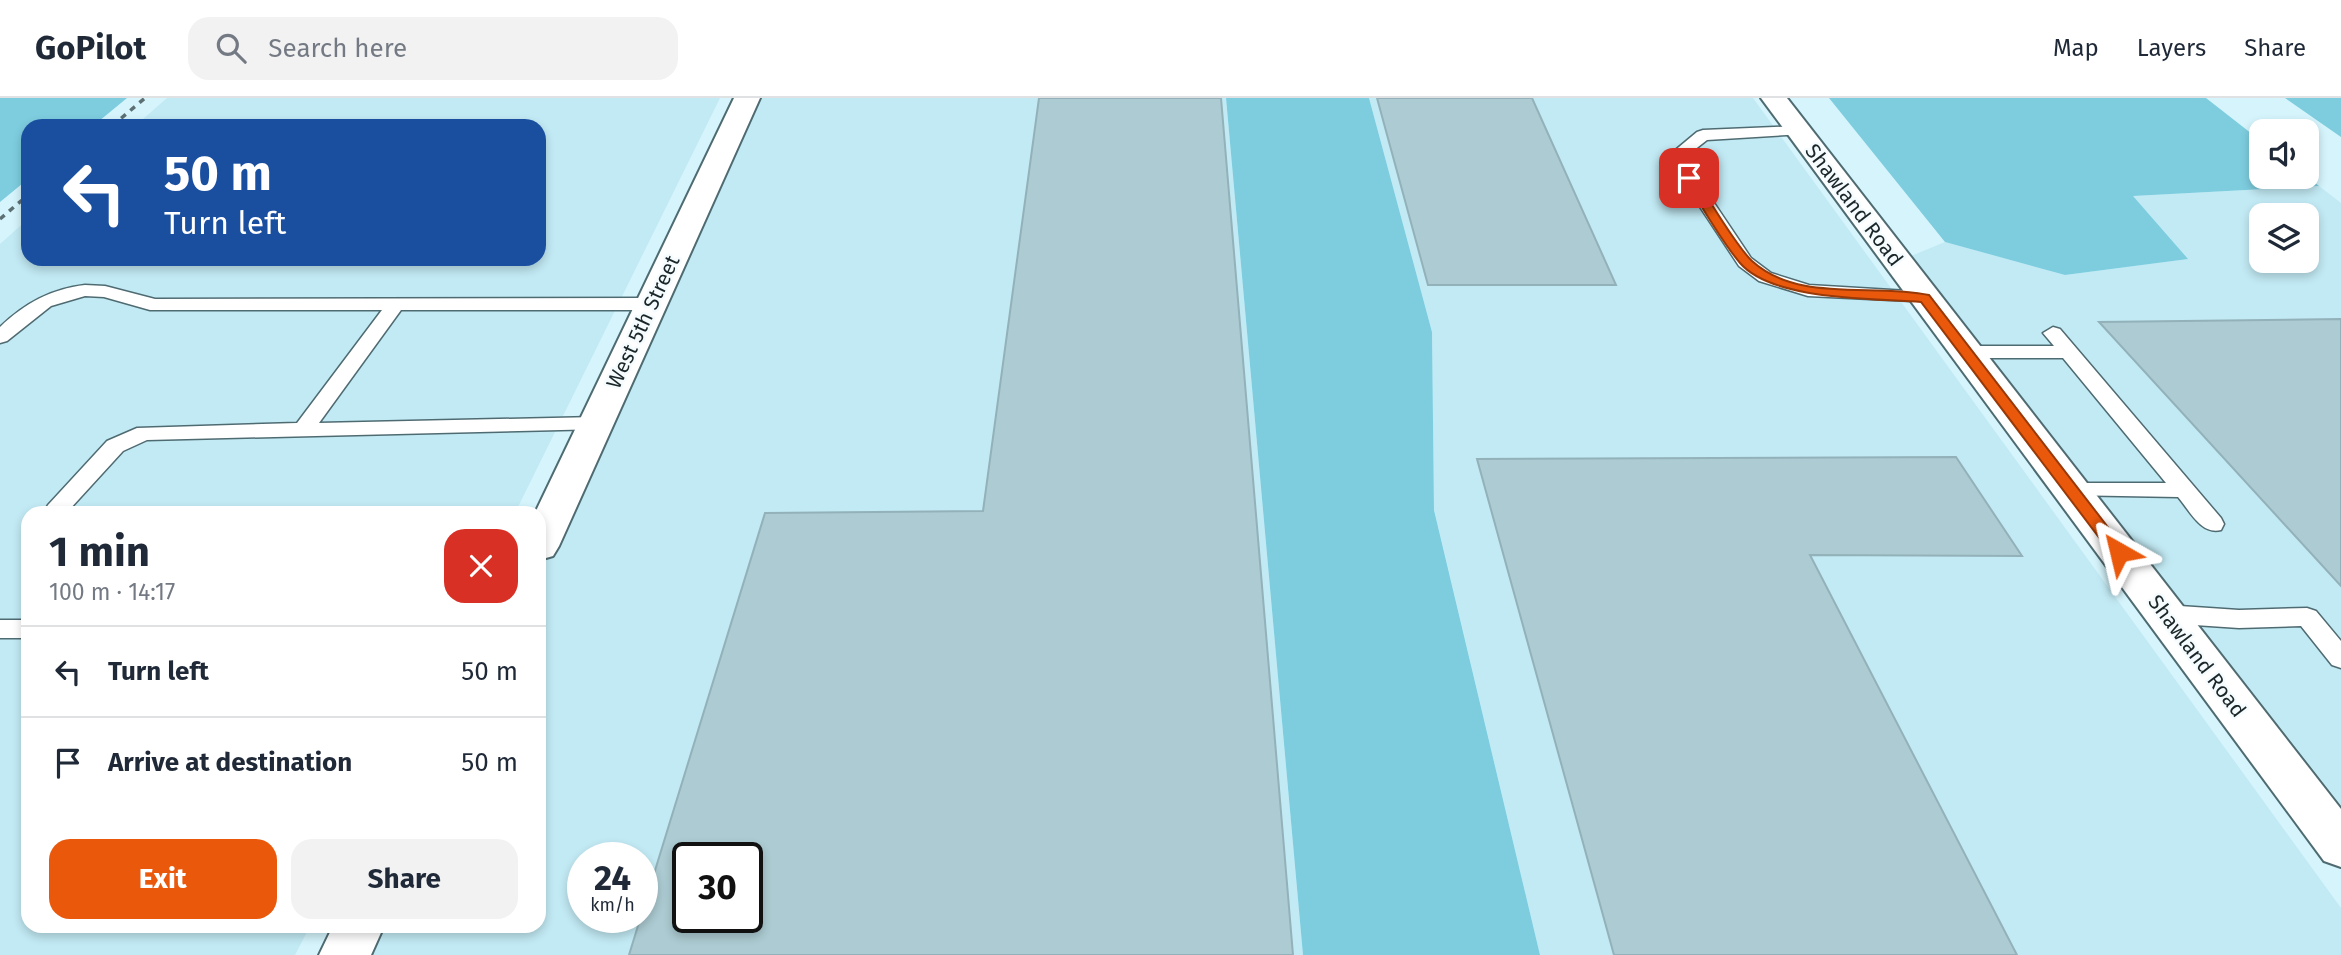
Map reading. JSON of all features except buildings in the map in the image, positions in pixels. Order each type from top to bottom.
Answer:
[{"type":"street","name":"West 5th Street","points":[[546,532],[747,98]]},
{"type":"street","name":"Shawland Road","points":[[1774,98],[2341,846]]},
{"type":"street","points":[[345,955],[356,933]]},
{"type":"lane","points":[[1799,131],[1703,135],[1675,157],[1745,262],[1765,277],[1808,290],[1925,298]]},
{"type":"lane","points":[[0,337],[42,301],[72,291],[97,290],[137,303],[174,305],[650,304]]},
{"type":"lane","points":[[303,430],[395,305]]},
{"type":"lane","points":[[2053,333],[2213,524]]},
{"type":"lane","points":[[1966,352],[2068,352]]},
{"type":"lane","points":[[60,506],[115,446],[144,433],[596,424]]},
{"type":"lane","points":[[2072,490],[2185,490]]},
{"type":"lane","points":[[2165,614],[2239,619],[2307,617],[2341,658]]},
{"type":"lane","points":[[0,629],[21,629]]},
{"type":"shaded area","points":[[0,98],[127,98],[102,119],[21,119],[21,185],[0,202]]},
{"type":"shaded area","points":[[167,98],[720,98],[518,506],[21,506],[21,933],[306,933],[295,955],[0,955],[0,244],[21,225],[21,266],[546,266],[546,119],[143,119]]},
{"type":"shaded area","points":[[747,98],[1226,98],[1303,955],[365,955],[375,933],[546,933],[546,549]]},
{"type":"shaded area","points":[[1226,98],[1369,98],[1432,332],[1434,510],[1540,955],[1303,955]]},
{"type":"shaded area","points":[[1369,98],[1753,98],[2341,908],[2341,955],[1540,955],[1434,509],[1432,332]]},
{"type":"shaded area","points":[[1829,98],[2206,98],[2249,132],[2249,189],[2263,189],[2133,196],[2188,259],[2065,275],[1945,242]]},
{"type":"shaded area","points":[[2285,98],[2341,98],[2341,137],[2319,119]]},
{"type":"shaded area","points":[[2319,186],[2341,203],[2341,805],[1911,256],[1945,242],[2065,275],[2187,259],[2132,196],[2319,189]]},
{"type":"railway","points":[[120,119],[145,98]]},
{"type":"railway","points":[[0,219],[21,201]]},
{"type":"route","points":[[1689,178],[1745,262],[1765,277],[1808,290],[1850,295],[1925,298],[2119,552]]}]
